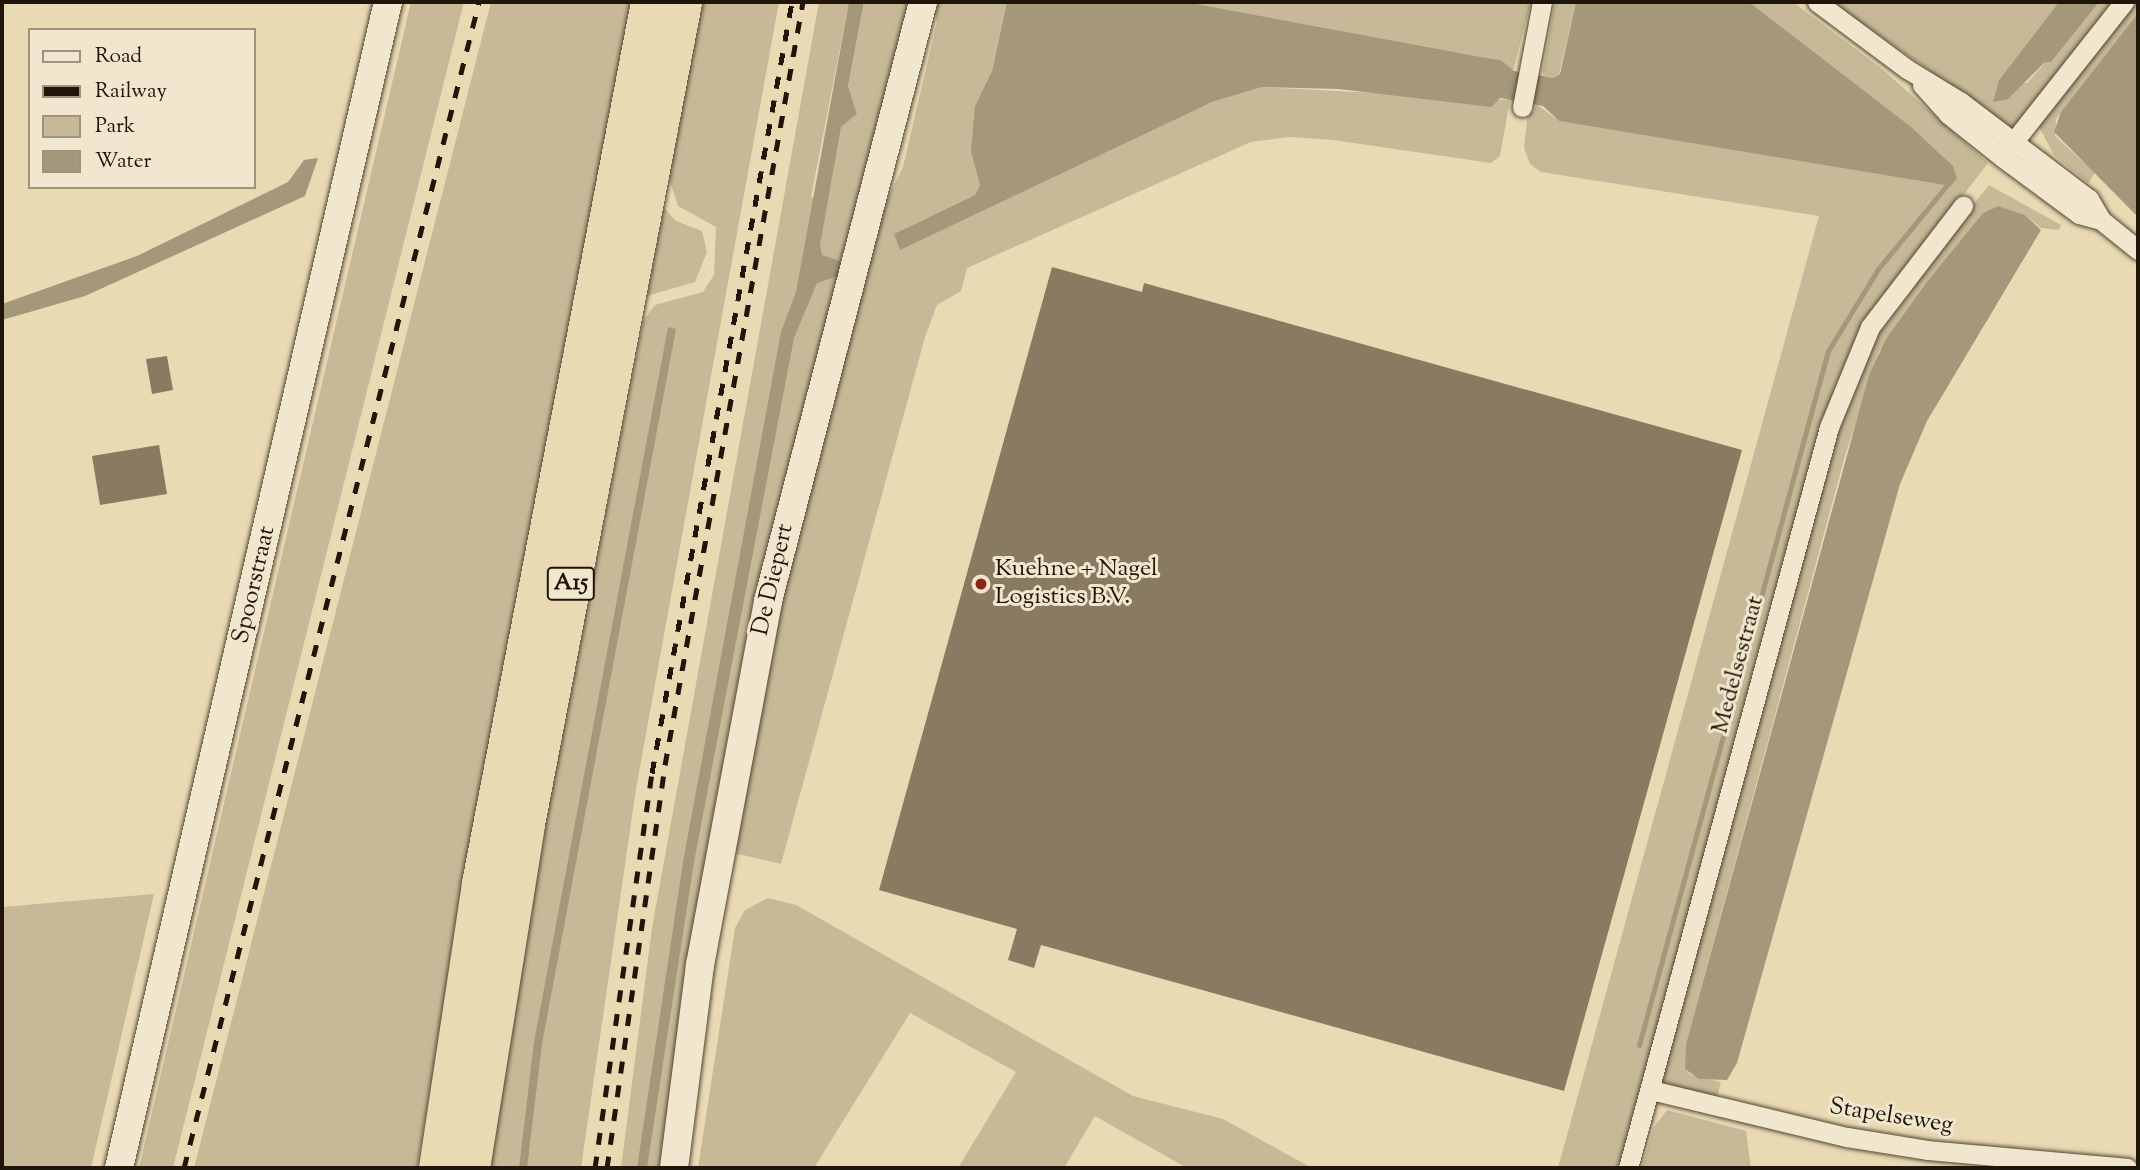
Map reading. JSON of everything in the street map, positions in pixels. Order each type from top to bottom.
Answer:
[{"type":"highway","name":"A15","points":[[437,1168],[480,883],[649,2]]},
{"type":"highway","name":"A15","points":[[471,1168],[522,842],[683,2]]},
{"type":"main road","name":"Spoorstraat","points":[[119,1168],[388,2]]},
{"type":"main road","name":"De Diepert","points":[[674,1168],[700,965],[768,601],[923,2]]},
{"type":"street","points":[[1522,107],[1542,2]]},
{"type":"street","points":[[1817,2],[1906,69],[1948,114],[2008,149],[2079,214],[2101,220],[2138,250]]},
{"type":"street","points":[[2008,149],[2124,2]]},
{"type":"street","name":"Medelsestraat","points":[[1628,1168],[1829,427],[1870,327],[1963,206]]},
{"type":"street","name":"Stapelseweg","points":[[1651,1090],[1846,1137],[1927,1150],[2127,1168]]},
{"type":"green space","points":[[411,2],[464,2],[173,1168],[139,1168]]},
{"type":"green space","points":[[491,2],[633,2],[480,796],[417,1168],[194,1168]]},
{"type":"green space","points":[[702,2],[779,2],[636,789],[581,1168],[491,1168],[530,903],[643,321],[655,305],[703,292],[714,275],[716,227],[678,206],[669,178]]},
{"type":"green space","points":[[819,2],[849,2],[811,197],[826,200],[841,126],[857,114],[848,86],[864,2],[909,2],[844,265],[664,1168],[621,1168],[652,928]]},
{"type":"green space","points":[[933,2],[1007,2],[992,71],[975,106],[980,185],[975,195],[894,234],[1212,102],[1262,87],[1510,100],[1500,156],[1491,163],[1333,140],[1290,137],[1251,142],[967,268],[961,291],[937,305],[925,337],[781,864],[730,852],[782,592],[881,212],[903,167],[937,22]]},
{"type":"green space","points":[[1186,2],[1531,2],[1513,71],[1501,60]]},
{"type":"green space","points":[[1555,2],[1576,2],[1559,74],[1553,78],[1543,76],[1543,69]]},
{"type":"green space","points":[[1749,2],[1793,2],[1882,69],[1988,163],[1866,322],[1619,1168],[1558,1168],[1819,216],[1541,172],[1530,164],[1524,148],[1528,111],[1534,112],[1536,104],[1559,121],[1928,181],[1910,126]]},
{"type":"green space","points":[[1832,2],[2059,2],[1999,80],[2027,83],[2099,2],[2116,2],[2014,130]]},
{"type":"green space","points":[[2134,2],[2138,2],[2138,13],[2056,119],[2055,136],[2095,173],[2088,183],[2054,155],[2038,125]]},
{"type":"green space","points":[[1989,185],[2061,225],[2059,230],[2041,228],[2025,215],[1998,206],[1983,213],[1879,352],[1845,456],[1686,1044],[1685,1069],[1691,1075],[1721,1082],[1716,1102],[1666,1086],[1659,1079],[1838,421],[1863,355],[1901,295]]},
{"type":"green space","points":[[664,208],[676,221],[702,231],[707,252],[695,282],[647,296]]},
{"type":"green space","points":[[154,894],[91,1168],[2,1168],[2,907]]},
{"type":"green space","points":[[768,898],[796,905],[1133,1096],[1223,1119],[1312,1168],[1187,1168],[1095,1116],[1064,1168],[958,1168],[1016,1072],[910,1013],[814,1168],[698,1168],[735,928],[745,910]]},
{"type":"green space","points":[[1667,1110],[1746,1131],[1751,1168],[1642,1168],[1654,1127]]},
{"type":"water","points":[[849,2],[864,2],[848,86],[857,114],[841,127],[820,245],[822,255],[840,261],[838,276],[817,283],[794,338],[694,862],[647,1168],[637,1168],[683,862],[781,332],[796,292]]},
{"type":"water","points":[[1007,2],[1186,2],[1501,60],[1514,71],[1553,78],[1560,74],[1576,2],[1749,2],[1910,126],[1953,166],[1957,178],[1951,186],[1559,121],[1543,106],[1500,98],[1491,107],[1339,89],[1262,87],[1212,102],[900,250],[894,234],[975,195],[980,185],[971,151],[975,106],[992,71]]},
{"type":"water","points":[[2059,2],[2099,2],[2051,62],[2044,63],[2008,99],[1993,102],[1999,80]]},
{"type":"water","points":[[2138,13],[2138,217],[2054,132],[2061,112]]},
{"type":"water","points":[[318,158],[305,196],[85,296],[2,320],[2,304],[137,256],[288,182],[304,160]]},
{"type":"water","points":[[1998,206],[2025,215],[2041,230],[1927,421],[1900,484],[1737,1063],[1727,1080],[1699,1079],[1685,1069],[1686,1044],[1869,375],[1886,339],[1927,282],[1983,213]]},
{"type":"water","points":[[668,327],[676,329],[542,1044],[527,1168],[519,1168],[534,1042]]},
{"type":"building","points":[[1052,267],[1142,292],[1144,283],[1742,450],[1564,1091],[1041,945],[1034,968],[1008,960],[1017,929],[879,890]]},
{"type":"building","points":[[167,356],[173,390],[152,394],[146,359]]},
{"type":"building","points":[[159,445],[167,494],[100,505],[92,456]]},
{"type":"waterway","points":[[1639,1045],[1828,351],[1878,269],[1947,185]]},
{"type":"railway","points":[[184,1168],[479,2]]},
{"type":"railway","points":[[595,1168],[652,773],[792,2]]},
{"type":"railway","points":[[607,1168],[665,765],[803,2]]},
{"type":"place","name":"Kuehne + Nagel Logistics B.V.","points":[[981,584]]}]
